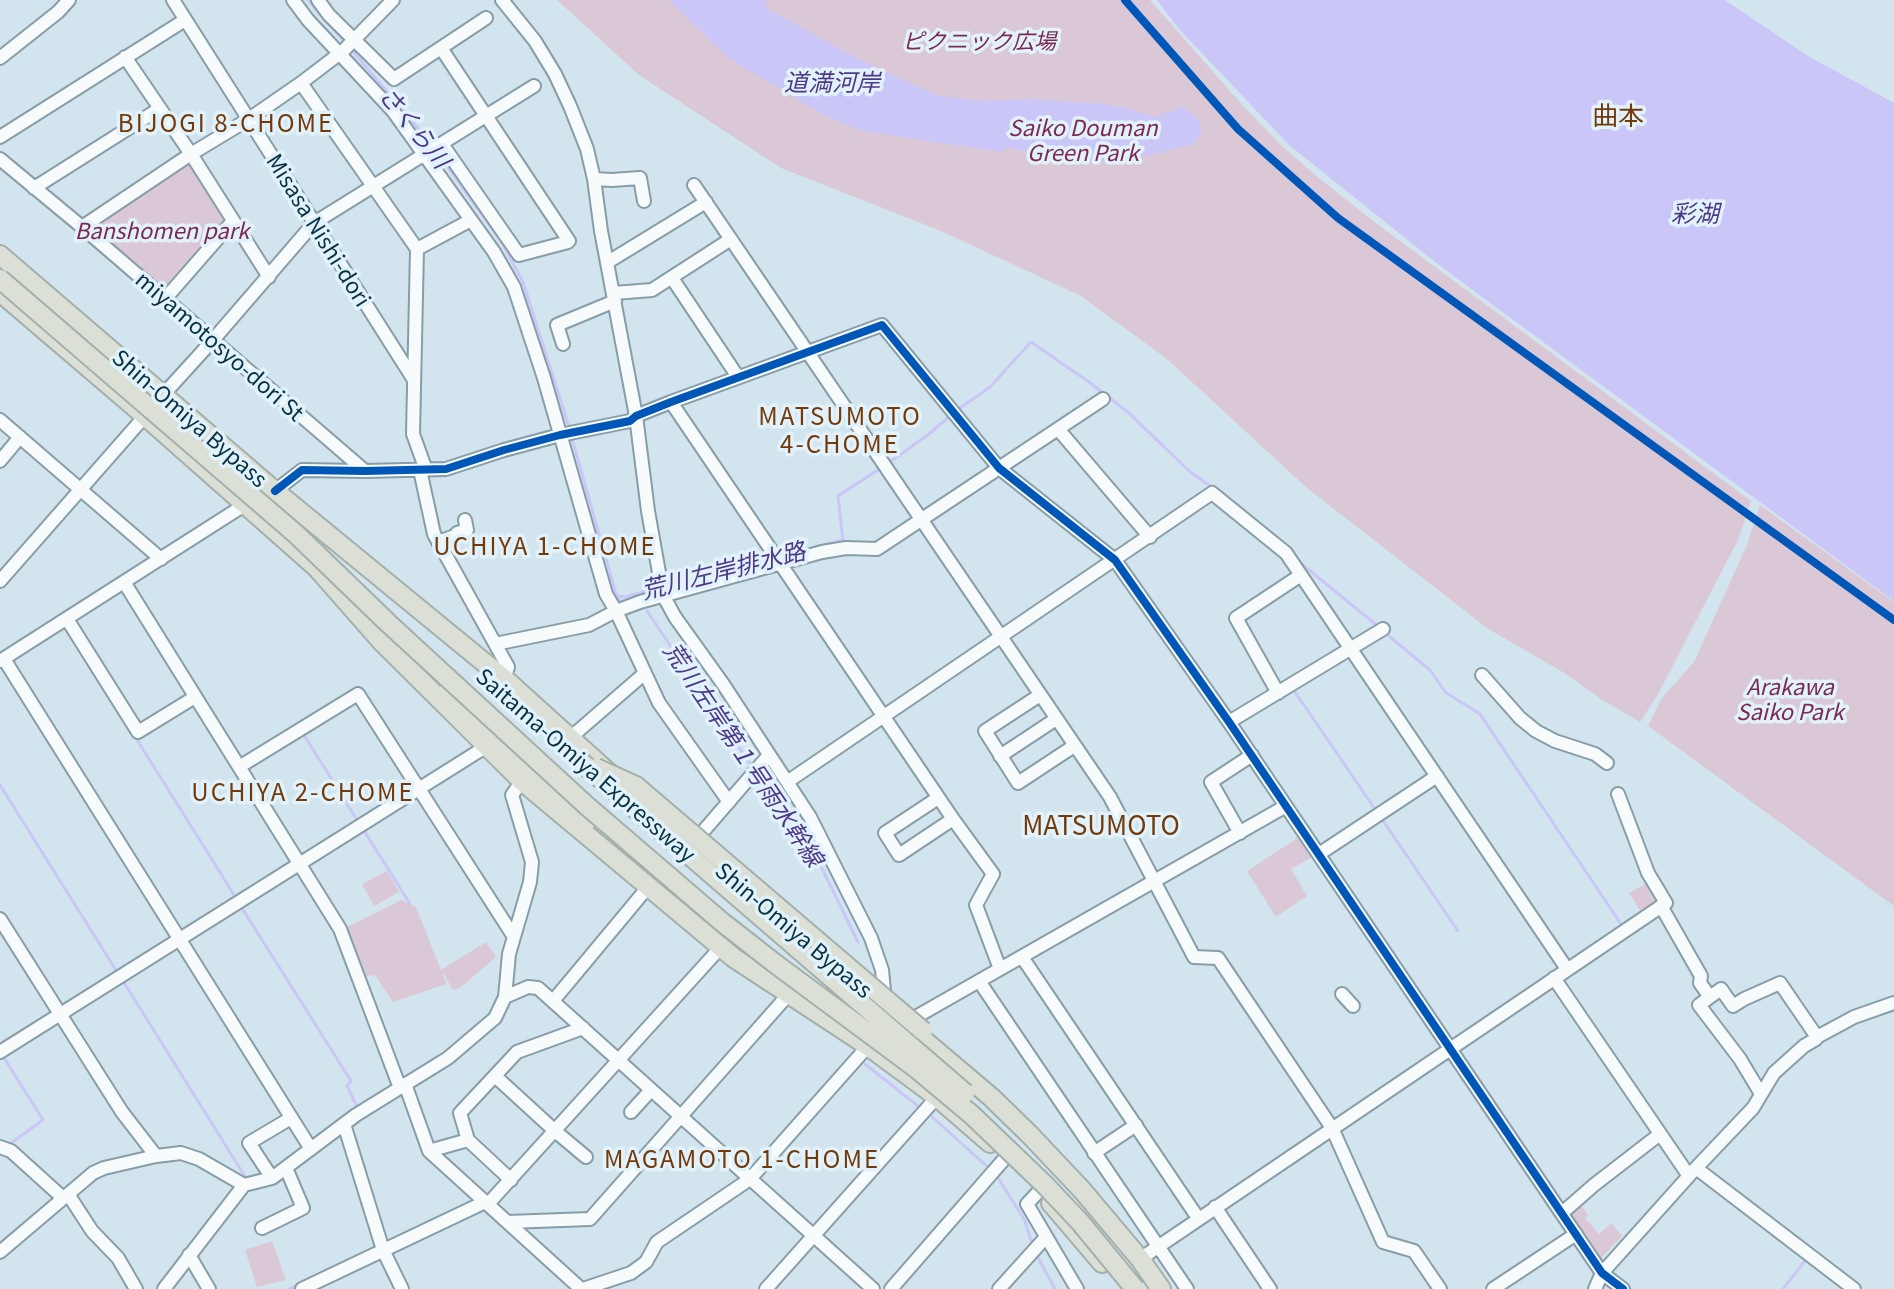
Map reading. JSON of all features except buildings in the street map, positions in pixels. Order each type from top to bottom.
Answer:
[{"type":"highway","name":"Shin-Omiya Bypass","points":[[0,255],[275,491],[504,679],[692,844],[991,1097],[1082,1190],[1161,1289]]},
{"type":"highway","name":"Saitama-Omiya Expressway","points":[[0,265],[501,688],[615,792],[922,1055],[1020,1143],[1089,1215],[1148,1289]]},
{"type":"highway","name":"Saitama-Omiya Expressway","points":[[0,279],[297,535],[587,806],[710,912],[917,1069],[972,1115],[1054,1194],[1135,1289]]},
{"type":"highway","name":"Shin-Omiya Bypass","points":[[0,292],[317,568],[382,642],[522,781],[727,953],[868,1046],[928,1106],[998,1167],[1040,1190],[1125,1289]]},
{"type":"highway","points":[[388,623],[445,688],[580,815],[726,940],[727,953]]},
{"type":"highway","points":[[579,760],[636,786],[973,1072],[991,1097]]},
{"type":"street","points":[[0,58],[69,0]]},
{"type":"street","name":"Misasa Nishi-dori","points":[[173,0],[414,380]]},
{"type":"street","points":[[293,0],[308,20],[394,79],[486,18]]},
{"type":"street","points":[[318,0],[393,111],[434,149],[519,255],[568,241],[441,48]]},
{"type":"street","points":[[124,582],[340,929],[429,1151],[582,1289],[631,1273],[646,1262],[657,1242],[750,1179],[868,1046],[886,1008],[882,970],[871,938],[810,817],[675,617],[662,590],[636,416],[608,262],[598,231],[594,179],[583,136],[564,90],[535,41],[502,0]]},
{"type":"street","points":[[82,227],[301,83],[348,47],[392,1]]},
{"type":"street","points":[[0,137],[185,20]]},
{"type":"street","points":[[125,57],[269,277]]},
{"type":"street","points":[[301,83],[417,249],[413,434],[434,534],[508,667],[504,679]]},
{"type":"street","points":[[163,395],[314,223],[534,86]]},
{"type":"street","points":[[34,188],[159,109]]},
{"type":"street","points":[[434,149],[471,220],[514,287],[544,378],[567,434],[606,594],[622,609],[659,703],[729,802]]},
{"type":"street","name":"miyamotosyo-dori St","points":[[0,159],[365,471]]},
{"type":"street","points":[[594,179],[640,178],[644,201]]},
{"type":"street","points":[[694,185],[1110,797],[1194,957],[1218,958],[1332,1128],[1383,1242],[1414,1251],[1440,1289]]},
{"type":"street","points":[[608,262],[706,202]]},
{"type":"street","points":[[417,249],[471,220]]},
{"type":"street","points":[[165,299],[233,221]]},
{"type":"street","points":[[563,344],[557,325],[614,297],[652,290],[731,239]]},
{"type":"street","points":[[672,278],[738,377]]},
{"type":"street","points":[[275,491],[302,470],[446,469],[504,450],[630,421],[671,402],[882,325],[999,468],[1115,560],[1252,755],[1602,1273],[1623,1289]]},
{"type":"street","points":[[495,644],[589,625],[662,590],[777,559],[846,548],[877,549],[1103,399]]},
{"type":"street","points":[[671,402],[938,798],[993,874],[976,905],[1000,969]]},
{"type":"street","points":[[0,581],[145,416]]},
{"type":"street","points":[[0,420],[161,559]]},
{"type":"street","points":[[1058,429],[1150,537]]},
{"type":"street","points":[[0,461],[20,437]]},
{"type":"street","points":[[787,782],[1212,493],[1286,553],[1567,969]]},
{"type":"street","points":[[246,504],[2,660],[311,1149]]},
{"type":"street","points":[[438,542],[467,530],[465,520]]},
{"type":"street","points":[[1278,693],[1236,618],[1301,575]]},
{"type":"street","points":[[67,619],[138,732],[195,697]]},
{"type":"street","points":[[1229,722],[1383,629]]},
{"type":"street","points":[[570,738],[645,673]]},
{"type":"street","points":[[1482,675],[1520,718],[1536,731],[1555,741],[1595,754],[1607,763]]},
{"type":"street","points":[[239,767],[358,694],[514,937]]},
{"type":"street","points":[[1040,695],[985,731],[1000,756],[1018,783],[1074,746]]},
{"type":"street","points":[[1000,756],[1056,719]]},
{"type":"street","points":[[0,1052],[487,746]]},
{"type":"street","points":[[692,844],[769,755]]},
{"type":"street","points":[[1240,833],[1211,782],[1252,755]]},
{"type":"street","points":[[1319,854],[1437,776]]},
{"type":"street","points":[[164,1289],[244,1185],[272,1178],[344,1124],[448,1058],[495,1018],[505,997],[509,954],[530,882],[532,862],[512,795],[522,781]]},
{"type":"street","points":[[1140,1259],[1666,903],[1648,873],[1618,794]]},
{"type":"street","points":[[938,798],[885,833],[899,855],[953,819]]},
{"type":"street","points":[[905,1024],[1286,806]]},
{"type":"street","points":[[553,1001],[648,887]]},
{"type":"street","points":[[1661,906],[1710,997]]},
{"type":"street","points":[[0,919],[122,1112],[156,1156]]},
{"type":"street","points":[[307,1288],[487,1203],[619,1061],[727,953]]},
{"type":"street","points":[[1022,957],[1198,1218]]},
{"type":"street","points":[[849,977],[870,982],[882,970]]},
{"type":"street","points":[[1554,978],[1660,1134],[1692,1172],[1854,1289]]},
{"type":"street","points":[[979,981],[1187,1289]]},
{"type":"street","points":[[1761,1094],[1740,1059],[1699,1005],[1721,989],[1733,1006],[1780,983],[1817,1037]]},
{"type":"street","points":[[505,997],[528,987],[538,988],[873,1289]]},
{"type":"street","points":[[1342,994],[1353,1006]]},
{"type":"street","points":[[508,1222],[590,1219],[788,995]]},
{"type":"street","points":[[1595,1289],[1602,1273],[1753,1108],[1774,1073],[1817,1037],[1854,1017],[1894,1003]]},
{"type":"street","points":[[511,1180],[468,1140],[460,1113],[517,1052],[583,1028]]},
{"type":"street","points":[[495,1076],[586,1157]]},
{"type":"street","points":[[631,1112],[651,1090]]},
{"type":"street","points":[[766,1289],[928,1106]]},
{"type":"street","points":[[272,1178],[249,1143],[291,1118]]},
{"type":"street","points":[[344,1124],[383,1250],[402,1289]]},
{"type":"street","points":[[1094,1153],[1136,1125]]},
{"type":"street","points":[[1562,1213],[1660,1134]]},
{"type":"street","points":[[429,1151],[468,1140]]},
{"type":"street","points":[[0,1147],[11,1151],[66,1196],[92,1231],[118,1258],[136,1289]]},
{"type":"street","points":[[0,1252],[93,1173],[104,1168],[181,1153],[199,1159],[244,1185]]},
{"type":"street","points":[[891,1289],[998,1167]]},
{"type":"street","points":[[262,1228],[303,1208],[286,1168]]},
{"type":"street","points":[[1040,1190],[1027,1204],[1077,1289]]},
{"type":"street","points":[[1215,1207],[1270,1289]]},
{"type":"street","points":[[1493,1289],[1576,1234]]},
{"type":"street","points":[[999,1289],[1046,1237]]},
{"type":"street","points":[[189,1255],[209,1289]]},
{"type":"green space","name":"Saiko Douman Green Park","points":[[557,0],[1150,0],[1244,107],[1315,175],[1751,501],[1738,540],[1657,696],[1640,722],[1487,628],[1307,488],[1167,359],[1081,296],[941,231],[781,168],[639,75]]},
{"type":"green space","name":"Banshomen park","points":[[192,161],[225,223],[166,293],[91,225]]},
{"type":"green space","name":"Arakawa Saiko Park","points":[[1760,505],[1894,602],[1894,906],[1648,726],[1662,698],[1694,662],[1747,545]]},
{"type":"green space","points":[[1302,835],[1316,855],[1291,869],[1307,896],[1276,917],[1247,871]]},
{"type":"green space","points":[[387,871],[399,892],[374,906],[362,884]]},
{"type":"green space","points":[[1651,881],[1664,902],[1644,916],[1629,893]]},
{"type":"green space","points":[[401,900],[416,907],[441,970],[486,942],[496,957],[460,988],[453,990],[442,971],[446,984],[393,1002],[375,975],[364,977],[345,928]]},
{"type":"green space","points":[[1580,1203],[1588,1215],[1585,1218],[1599,1234],[1612,1223],[1622,1236],[1600,1259],[1569,1218],[1568,1213]]},
{"type":"green space","points":[[272,1241],[286,1280],[257,1287],[245,1250]]},
{"type":"water","name":"道満河岸","points":[[669,0],[764,0],[770,10],[858,59],[939,96],[988,101],[1029,99],[1094,103],[1131,109],[1153,117],[1183,107],[1199,120],[1202,133],[1194,144],[1101,163],[1065,162],[1008,147],[1002,152],[862,131],[824,115],[728,58]]},
{"type":"water","name":"彩湖","points":[[1157,0],[1725,0],[1808,56],[1894,103],[1894,601],[1439,265],[1289,145],[1178,28]]},
{"type":"waterway","name":"さくら川","points":[[308,0],[345,42]]},
{"type":"waterway","name":"さくら川","points":[[350,48],[433,146]]},
{"type":"waterway","name":"荒川左岸排水路","points":[[437,152],[501,241],[523,282],[569,427]]},
{"type":"waterway","points":[[957,410],[990,387],[1031,342],[1129,413],[1188,470],[1214,489]]},
{"type":"waterway","points":[[887,464],[951,415]]},
{"type":"waterway","name":"荒川左岸排水路","points":[[571,435],[620,601]]},
{"type":"waterway","points":[[781,556],[843,540],[838,496],[881,468]]},
{"type":"waterway","name":"荒川左岸排水路","points":[[665,587],[774,558]]},
{"type":"waterway","points":[[1298,561],[1379,627]]},
{"type":"waterway","name":"荒川左岸排水路","points":[[618,596],[658,588]]},
{"type":"waterway","name":"荒川左岸第１号雨水幹線","points":[[647,611],[753,768]]},
{"type":"waterway","points":[[1384,632],[1430,670],[1445,692],[1480,714],[1623,927]]},
{"type":"waterway","points":[[1293,689],[1377,812]]},
{"type":"waterway","points":[[302,732],[359,823]]},
{"type":"waterway","points":[[134,735],[236,898]]},
{"type":"waterway","name":"荒川左岸第１号雨水幹線","points":[[758,775],[810,844],[858,942]]},
{"type":"waterway","points":[[0,785],[119,975]]},
{"type":"waterway","points":[[1382,819],[1458,931]]},
{"type":"waterway","points":[[363,829],[410,904]]},
{"type":"waterway","points":[[240,905],[351,1081],[347,1086],[358,1109]]},
{"type":"waterway","points":[[620,930],[639,907]]},
{"type":"waterway","points":[[123,981],[246,1178]]},
{"type":"waterway","points":[[488,1074],[514,1046],[568,1027],[568,1022]]},
{"type":"waterway","points":[[3,1056],[43,1120],[7,1146]]},
{"type":"waterway","points":[[865,1064],[923,1110]]},
{"type":"waterway","points":[[929,1114],[992,1171]]},
{"type":"waterway","points":[[997,1176],[1025,1221],[1033,1247]]},
{"type":"waterway","points":[[1036,1254],[1055,1289]]},
{"type":"waterway","points":[[1783,1289],[1804,1262]]},
{"type":"waterway","points":[[289,1289],[300,1284]]},
{"type":"cycle path","points":[[1125,0],[1238,129],[1338,218],[1894,620]]},
{"type":"cycle path","points":[[275,491],[302,470],[446,469],[560,435],[630,421],[671,402],[882,325],[999,468],[1115,560],[1229,722],[1602,1273],[1623,1289]]},
{"type":"district","name":"曲本","points":[[1618,115]]},
{"type":"district","name":"BIJOGI 8-CHOME","points":[[226,123]]},
{"type":"district","name":"MATSUMOTO 4-CHOME","points":[[840,430]]},
{"type":"district","name":"UCHIYA 1-CHOME","points":[[545,546]]},
{"type":"district","name":"UCHIYA 2-CHOME","points":[[303,792]]},
{"type":"district","name":"MATSUMOTO","points":[[1101,825]]},
{"type":"district","name":"MAGAMOTO 1-CHOME","points":[[742,1159]]},
{"type":"park label","name":"ピクニック広場","points":[[979,41]]}]
